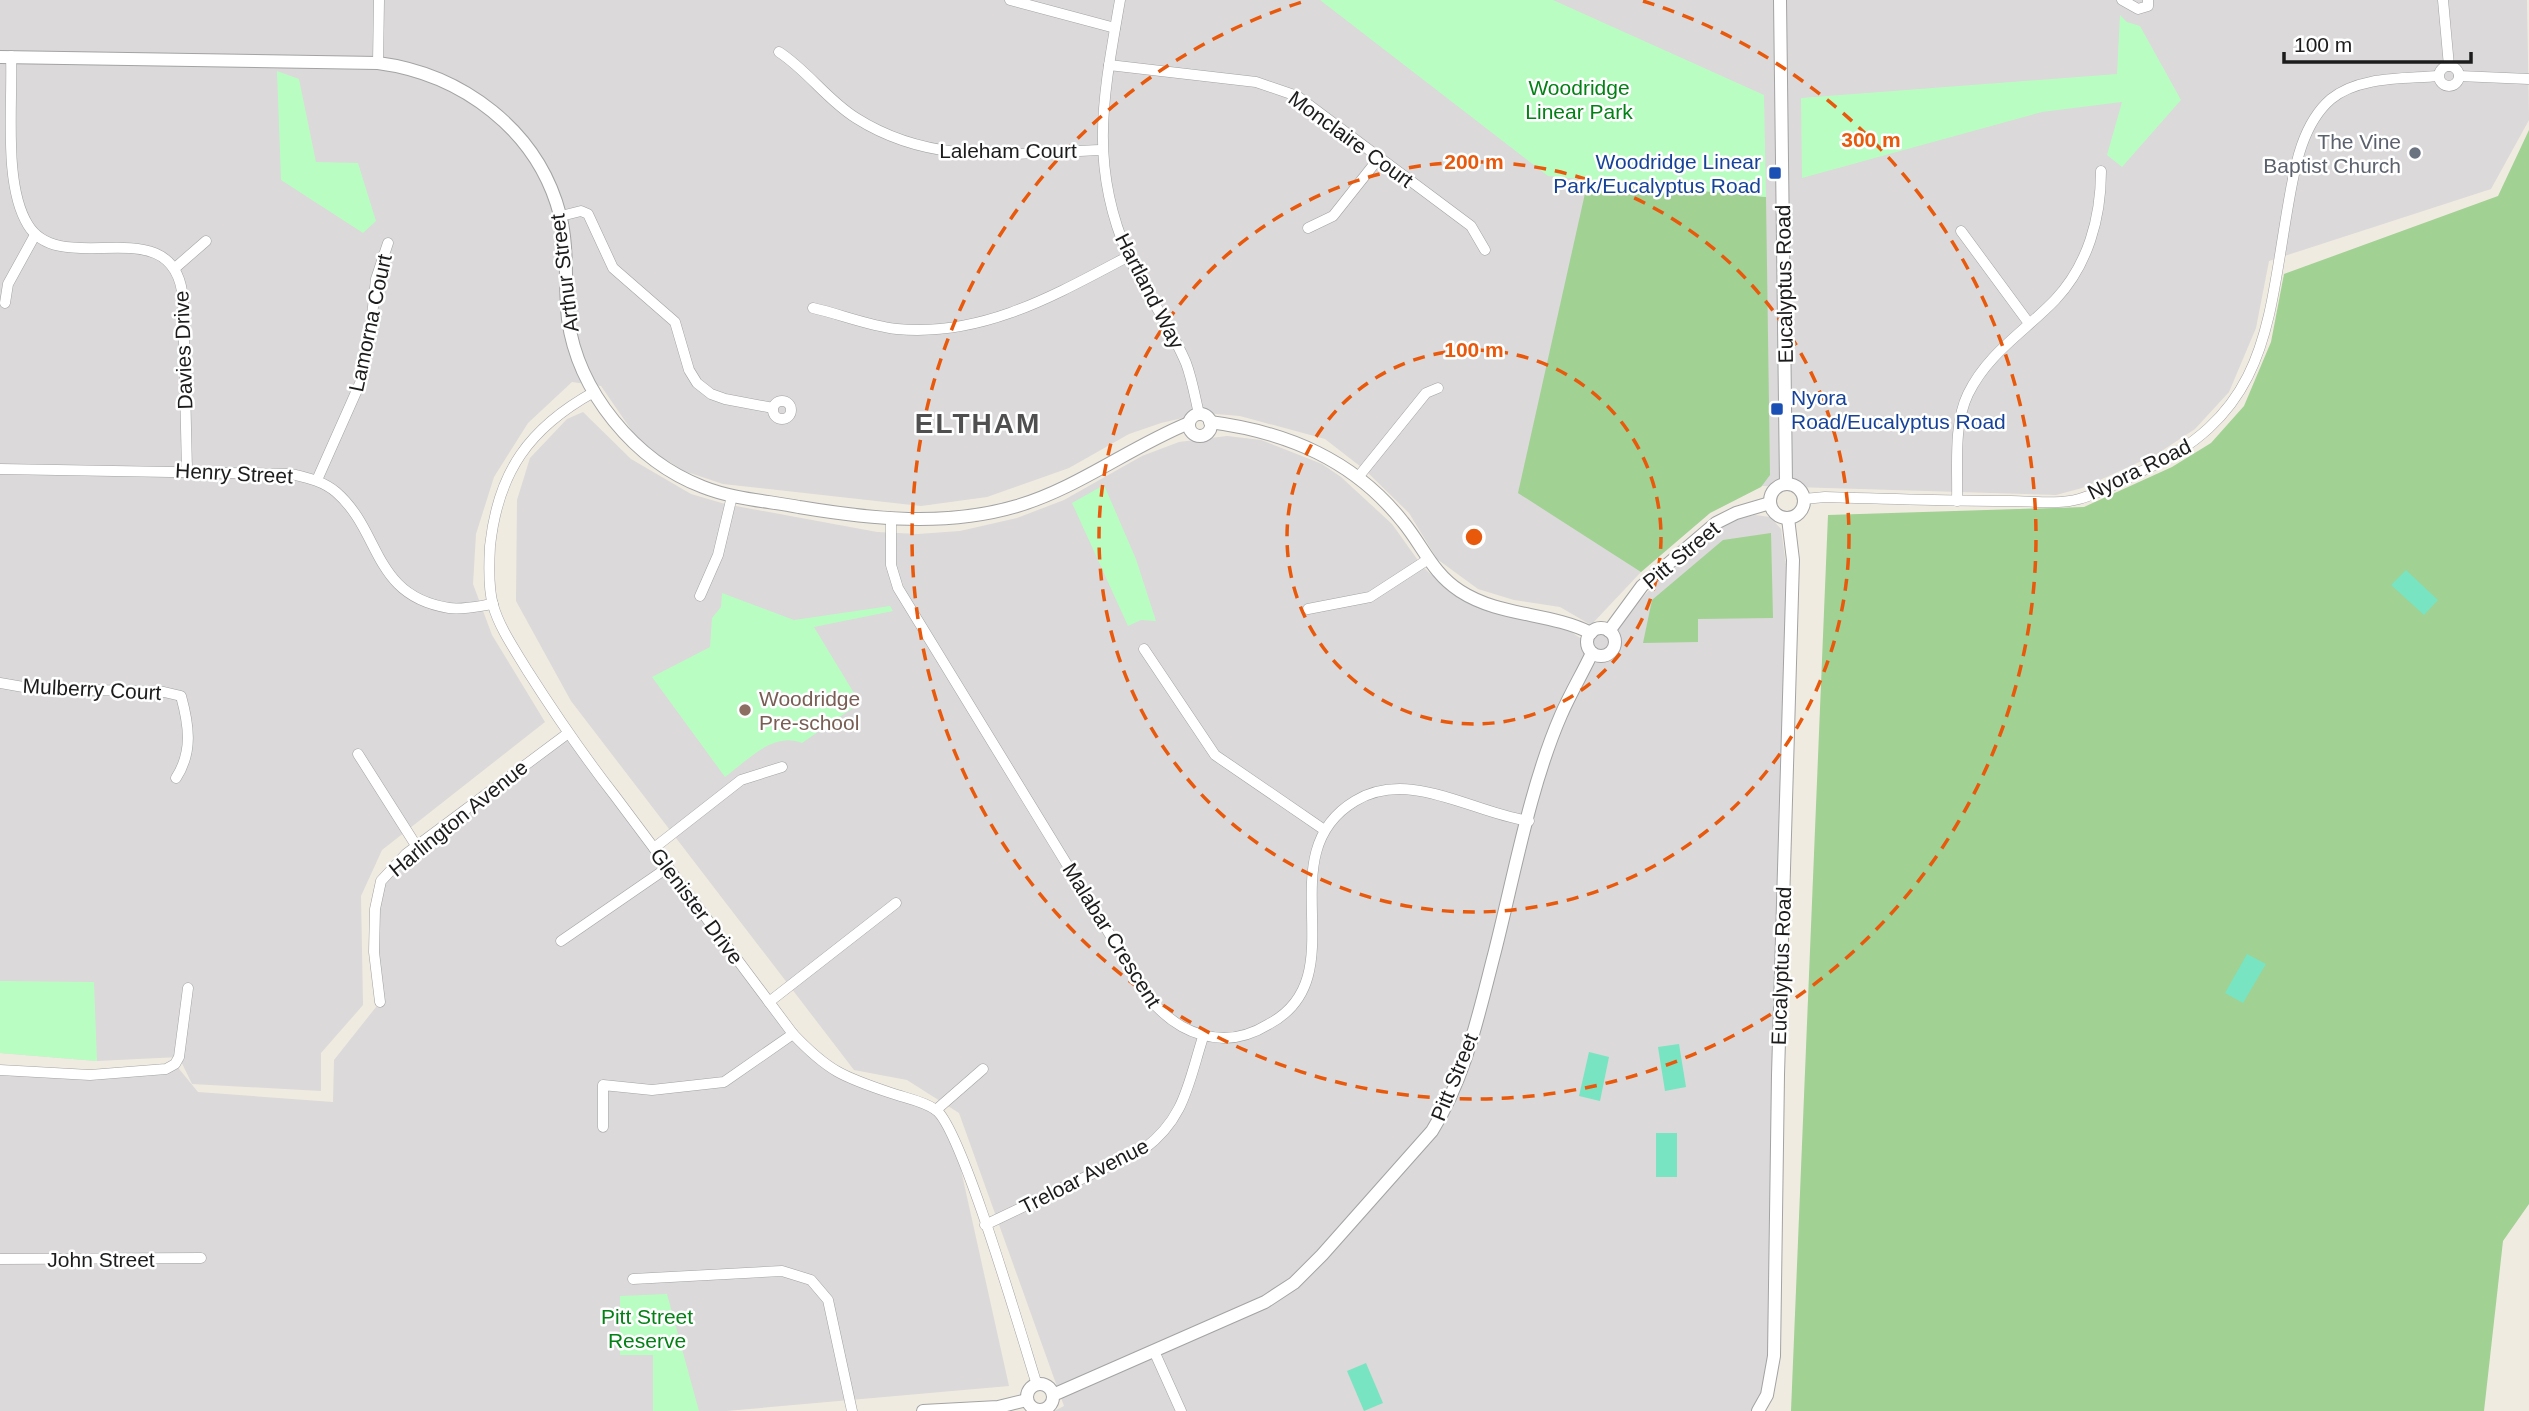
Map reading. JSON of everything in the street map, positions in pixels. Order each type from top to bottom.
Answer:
[{"type":"street","points":[[378,62],[379,0]]},
{"type":"street","points":[[1010,0],[1115,29]]},
{"type":"street","name":"Hartland Way","points":[[1120,0],[1109,65],[1101,150],[1110,203],[1129,256],[1187,365],[1194,424]]},
{"type":"street","name":"Eucalyptus Road","points":[[1780,0],[1786,484]]},
{"type":"street","points":[[2122,0],[2137,9],[2148,6],[2148,0]]},
{"type":"street","points":[[2443,0],[2449,66]]},
{"type":"street","name":"Laleham Court","points":[[779,52],[797,64],[853,117],[905,144],[966,154],[1101,150]]},
{"type":"street","points":[[5,303],[8,284],[35,235],[23,216],[16,194],[6,57]]},
{"type":"street","name":"Arthur Street","points":[[6,57],[378,62],[401,66],[452,83],[494,112],[530,152],[543,173],[561,216],[568,318],[573,343],[594,392],[629,438],[652,458],[703,487],[732,495],[891,519],[961,517],[1013,507],[1048,496],[1143,445],[1194,424],[1201,436],[1210,426]]},
{"type":"street","name":"Monclaire Court","points":[[1109,65],[1279,87],[1297,96],[1471,226],[1485,250]]},
{"type":"street","points":[[2449,66],[2456,69],[2459,76],[2457,82],[2448,87],[2440,82],[2438,76],[2440,69],[2449,66]]},
{"type":"street","name":"Nyora Road","points":[[1804,499],[2077,500],[2165,460],[2203,436],[2237,399],[2264,335],[2295,168],[2311,125],[2320,110],[2333,98],[2363,84],[2438,76]]},
{"type":"street","points":[[2459,76],[2529,79]]},
{"type":"street","points":[[1308,228],[1333,216],[1379,158]]},
{"type":"street","points":[[1957,501],[1958,435],[1966,397],[1984,366],[2028,322],[2056,299],[2088,246],[2101,207],[2101,171]]},
{"type":"street","points":[[561,216],[581,211],[588,214],[613,268],[675,322],[689,370],[697,383],[711,394],[725,399],[773,408]]},
{"type":"street","points":[[1961,231],[2028,322]]},
{"type":"street","name":"Davies Drive","points":[[35,235],[66,246],[147,251],[164,257],[176,268],[183,299],[187,471]]},
{"type":"street","points":[[176,268],[206,242]]},
{"type":"street","name":"Lamorna Court","points":[[317,480],[361,381],[369,344],[376,279],[388,243]]},
{"type":"street","points":[[813,308],[896,329],[959,327],[1004,317],[1047,300],[1129,256]]},
{"type":"street","points":[[1359,476],[1426,393],[1438,388]]},
{"type":"street","name":"Glenister Drive","points":[[594,392],[569,406],[541,430],[518,457],[503,485],[493,518],[489,554],[493,604],[515,650],[567,734],[793,1034],[821,1064],[851,1080],[936,1110]]},
{"type":"street","points":[[1194,424],[1206,416],[1210,426],[1249,428],[1301,444],[1359,476],[1385,499],[1442,577],[1477,601],[1497,609],[1570,622],[1591,633]]},
{"type":"street","name":"Henry Street","points":[[0,469],[291,474],[317,480],[335,492],[354,511],[379,561],[395,581],[412,594],[452,608],[493,604]]},
{"type":"street","points":[[1786,484],[1798,488],[1804,499],[1800,512],[1788,518],[1776,514],[1770,503],[1773,492],[1786,484]]},
{"type":"street","points":[[701,596],[718,555],[732,495]]},
{"type":"street","name":"Pitt Street","points":[[1609,631],[1642,586],[1716,523],[1736,513],[1770,503]]},
{"type":"street","name":"Eucalyptus Road","points":[[1758,1411],[1767,1395],[1774,1356],[1778,1075],[1793,560],[1788,518]]},
{"type":"street","name":"Malabar Crescent","points":[[891,519],[891,565],[898,588],[1148,997],[1162,1014],[1203,1037]]},
{"type":"street","points":[[1308,609],[1370,597],[1427,560]]},
{"type":"street","points":[[1599,629],[1609,631],[1615,640],[1612,651],[1603,656],[1592,653],[1587,644],[1591,633],[1599,629]]},
{"type":"street","points":[[1144,649],[1215,755],[1323,829]]},
{"type":"street","name":"Pitt Street","points":[[1053,1395],[1265,1302],[1294,1283],[1432,1131],[1459,1078],[1529,821],[1561,715],[1592,653]]},
{"type":"street","name":"Mulberry Court","points":[[0,683],[29,688],[164,692],[181,696],[189,735],[187,761],[176,778]]},
{"type":"street","name":"Harlington Avenue","points":[[380,1002],[374,952],[375,909],[381,881],[418,847],[567,734]]},
{"type":"street","points":[[358,754],[418,847]]},
{"type":"street","points":[[654,848],[741,780],[782,767]]},
{"type":"street","points":[[1203,1037],[1230,1038],[1254,1033],[1277,1020],[1293,1004],[1306,984],[1312,954],[1313,864],[1323,829],[1356,800],[1392,789],[1412,789],[1529,821]]},
{"type":"street","points":[[561,941],[667,868]]},
{"type":"street","points":[[769,1002],[896,902]]},
{"type":"street","points":[[0,1070],[90,1075],[166,1069],[175,1064],[179,1057],[188,988]]},
{"type":"street","points":[[603,1128],[603,1085],[652,1090],[724,1082],[793,1034]]},
{"type":"street","name":"Treloar Avenue","points":[[985,1225],[1144,1149],[1158,1139],[1172,1124],[1180,1108],[1203,1037]]},
{"type":"street","points":[[983,1069],[936,1110],[953,1134],[1037,1385]]},
{"type":"street","name":"John Street","points":[[0,1259],[201,1258]]},
{"type":"street","points":[[633,1279],[782,1271],[811,1280],[828,1300],[852,1411]]},
{"type":"street","points":[[1154,1351],[1181,1411]]},
{"type":"street","points":[[1037,1385],[1047,1387],[1053,1395],[1051,1404],[1042,1410],[1033,1408],[1027,1400],[1029,1391],[1037,1385]]},
{"type":"street","points":[[923,1411],[998,1407],[1027,1400]]},
{"type":"shaded area","points":[[0,0],[2527,0],[2529,120],[2491,189],[2269,261],[2256,328],[2229,392],[2195,429],[2157,454],[2082,488],[2056,495],[1762,486],[1710,513],[1641,572],[1591,625],[1560,607],[1514,600],[1478,589],[1437,559],[1409,513],[1365,470],[1325,439],[1240,416],[1204,413],[1161,423],[1129,434],[1069,468],[987,497],[921,506],[723,484],[684,471],[641,444],[601,386],[572,382],[528,423],[494,477],[476,534],[473,584],[492,635],[545,722],[382,850],[361,896],[363,1005],[321,1053],[321,1091],[192,1084],[179,1057],[97,1061],[0,1053]]},
{"type":"shaded area","points":[[583,412],[631,459],[691,494],[725,504],[877,532],[918,534],[960,531],[1017,518],[1064,500],[1142,456],[1179,442],[1227,436],[1261,440],[1322,464],[1341,477],[1392,524],[1422,566],[1439,582],[1473,605],[1494,613],[1567,629],[1580,638],[1614,627],[1663,576],[1716,530],[1736,519],[1755,515],[1770,517],[1781,529],[1786,565],[1774,1356],[1755,1411],[1054,1411],[1064,1406],[959,1113],[907,1080],[854,1070],[571,701],[516,601],[517,500],[530,458],[567,419]]},
{"type":"shaded area","points":[[567,734],[821,1064],[926,1105],[953,1134],[1009,1386],[726,1411],[0,1411],[0,1071],[90,1075],[175,1064],[198,1092],[333,1102],[334,1060],[380,1002],[374,952],[381,881],[406,854]]},
{"type":"green space","name":"Woodridge Linear Park","points":[[1320,0],[1553,0],[1764,95],[1766,197],[1548,176]]},
{"type":"green space","points":[[2120,15],[2127,22],[2140,26],[2181,100],[2122,167],[2107,155],[2122,102],[2042,112],[1802,178],[1801,98],[2117,74]]},
{"type":"green space","points":[[277,71],[299,79],[316,162],[358,163],[376,221],[363,233],[281,180]]},
{"type":"green space","points":[[2529,130],[2529,1204],[2503,1241],[2484,1411],[1791,1411],[1828,515],[2084,507],[2172,467],[2211,443],[2244,406],[2271,342],[2284,274],[2498,196]]},
{"type":"green space","points":[[1588,180],[1766,197],[1770,475],[1761,487],[1710,513],[1641,572],[1518,493]]},
{"type":"green space","points":[[1104,485],[1136,559],[1156,621],[1141,620],[1128,626],[1072,503]]},
{"type":"green space","points":[[1771,533],[1773,618],[1698,619],[1698,642],[1643,643],[1652,600],[1723,540]]},
{"type":"green space","points":[[2406,570],[2438,600],[2424,615],[2391,585]]},
{"type":"green space","points":[[722,593],[794,620],[890,606],[893,611],[814,627],[860,703],[802,743],[791,740],[771,744],[725,777],[652,677],[710,647],[712,618],[721,607]]},
{"type":"green space","points":[[2247,954],[2266,964],[2243,1003],[2225,993]]},
{"type":"green space","points":[[0,981],[94,982],[97,1061],[0,1053]]},
{"type":"green space","points":[[1679,1044],[1686,1087],[1665,1091],[1658,1047]]},
{"type":"green space","points":[[1589,1052],[1609,1057],[1600,1101],[1579,1096]]},
{"type":"green space","points":[[1656,1133],[1677,1133],[1677,1177],[1656,1177]]},
{"type":"green space","name":"Pitt Street Reserve","points":[[667,1294],[699,1411],[653,1411],[653,1355],[620,1355],[620,1296]]},
{"type":"green space","points":[[1366,1363],[1383,1403],[1364,1411],[1347,1371]]},
{"type":"place","name":"The Vine Baptist Church","points":[[2415,153]]},
{"type":"place","name":"Woodridge Linear Park/Eucalyptus Road","points":[[1775,173]]},
{"type":"place","name":"Nyora Road/Eucalyptus Road","points":[[1777,409]]},
{"type":"place","name":"Woodridge Pre-school","points":[[745,710]]},
{"type":"district","name":"ELTHAM","points":[[978,423]]}]
